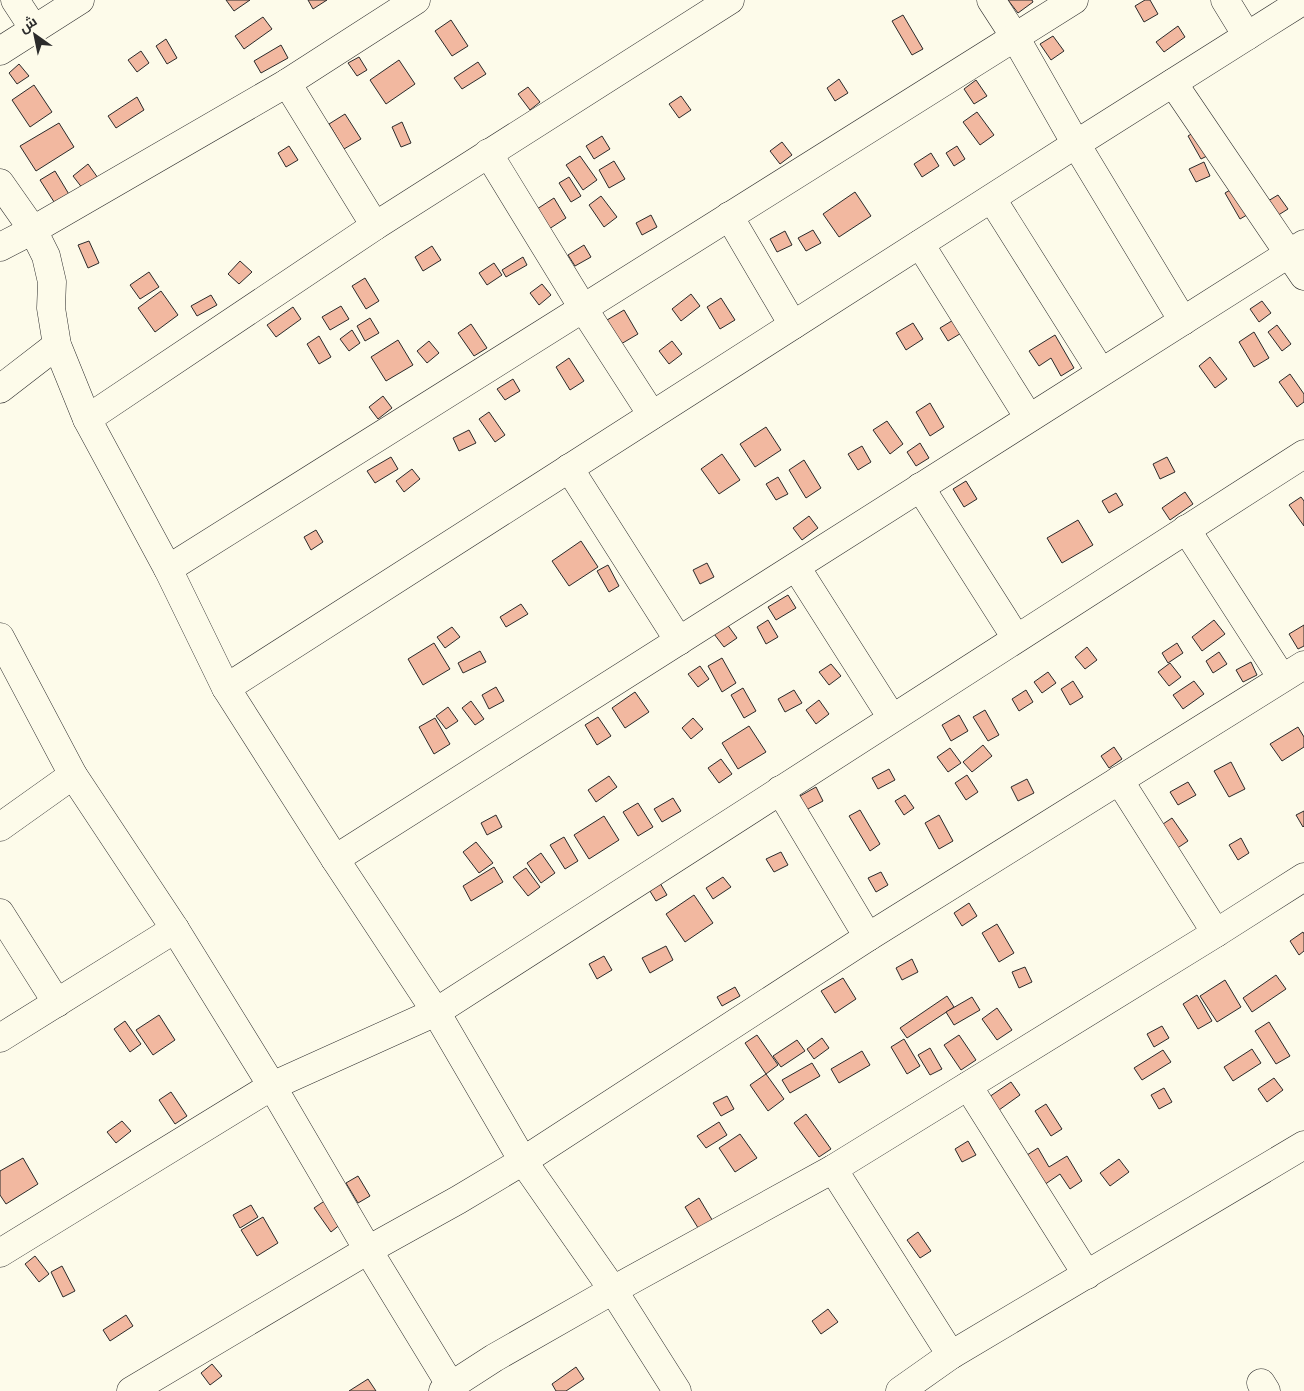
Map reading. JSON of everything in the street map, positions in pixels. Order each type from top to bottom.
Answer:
[{"type":"street","points":[[15,0],[34,29]]},
{"type":"street","points":[[0,51],[80,0]]},
{"type":"street","points":[[87,419],[375,226],[730,0]]},
{"type":"street","points":[[991,0],[1015,37],[1076,144],[1182,320]]},
{"type":"street","points":[[168,570],[1074,0]]},
{"type":"street","points":[[1225,0],[1247,36]]},
{"type":"street","points":[[226,688],[1304,0]]},
{"type":"street","points":[[0,247],[287,83],[402,4]]},
{"type":"street","points":[[287,83],[375,226]]},
{"type":"street","points":[[1173,83],[1296,248],[1304,276]]},
{"type":"street","points":[[488,153],[583,308],[652,415]]},
{"type":"street","points":[[0,183],[32,230],[46,256],[52,282],[51,308],[57,345],[87,419],[168,570],[226,688],[335,859],[436,1012],[523,1160],[613,1290],[677,1391]]},
{"type":"street","points":[[992,199],[1101,372]]},
{"type":"street","points":[[729,216],[793,325]]},
{"type":"street","points":[[920,244],[1029,418]]},
{"type":"street","points":[[335,859],[1296,248]]},
{"type":"street","points":[[0,389],[57,345]]},
{"type":"street","points":[[0,1254],[272,1086],[436,1012],[1304,454]]},
{"type":"street","points":[[569,468],[679,641]]},
{"type":"street","points":[[920,487],[1016,638]]},
{"type":"street","points":[[132,1391],[523,1160],[868,937],[1293,671],[1186,529]]},
{"type":"street","points":[[796,567],[892,718]]},
{"type":"street","points":[[0,637],[73,775],[176,929],[272,1086],[447,1388],[494,1358],[613,1290],[833,1168],[1216,934],[1304,877]]},
{"type":"street","points":[[0,827],[73,775]]},
{"type":"street","points":[[1119,780],[1216,934]]},
{"type":"street","points":[[780,790],[868,937]]},
{"type":"street","points":[[0,913],[57,1003]]},
{"type":"street","points":[[0,1038],[176,929]]},
{"type":"street","points":[[968,1086],[1087,1275]]},
{"type":"street","points":[[900,1391],[951,1355],[1304,1145]]},
{"type":"street","points":[[833,1168],[951,1355]]},
{"type":"building","points":[[226,0],[250,0],[234,11]]},
{"type":"building","points":[[308,0],[327,0],[313,9]]},
{"type":"building","points":[[1008,0],[1032,0],[1033,2],[1018,13]]},
{"type":"building","points":[[1145,0],[1150,0],[1158,14],[1144,22],[1135,6]]},
{"type":"building","points":[[903,15],[923,49],[912,55],[892,21]]},
{"type":"building","points":[[263,17],[272,29],[244,49],[235,36]]},
{"type":"building","points":[[451,20],[468,46],[452,56],[435,31]]},
{"type":"building","points":[[1178,26],[1185,37],[1164,52],[1156,42]]},
{"type":"building","points":[[1053,36],[1064,51],[1051,60],[1040,44]]},
{"type":"building","points":[[166,39],[177,58],[167,64],[156,46]]},
{"type":"building","points":[[281,45],[288,58],[261,73],[254,61]]},
{"type":"building","points":[[141,51],[149,63],[137,72],[128,60]]},
{"type":"building","points":[[359,57],[367,70],[357,76],[348,63]]},
{"type":"building","points":[[399,60],[415,84],[386,104],[370,80]]},
{"type":"building","points":[[478,62],[486,74],[462,89],[454,78]]},
{"type":"building","points":[[19,64],[29,76],[17,84],[9,73]]},
{"type":"building","points":[[839,79],[848,93],[835,101],[827,88]]},
{"type":"building","points":[[976,80],[987,96],[974,104],[964,89]]},
{"type":"building","points":[[34,85],[52,112],[30,127],[12,100]]},
{"type":"building","points":[[528,87],[540,102],[530,110],[518,94]]},
{"type":"building","points":[[681,96],[691,110],[679,118],[669,104]]},
{"type":"building","points":[[137,97],[144,110],[116,128],[108,116]]},
{"type":"building","points":[[977,112],[994,135],[980,145],[963,122]]},
{"type":"building","points":[[345,114],[361,139],[344,149],[329,124]]},
{"type":"building","points":[[402,122],[411,143],[401,147],[392,127]]},
{"type":"building","points":[[59,123],[74,147],[36,171],[20,146]]},
{"type":"building","points":[[1201,128],[1215,152],[1201,159],[1188,136]]},
{"type":"building","points":[[602,136],[610,149],[594,159],[586,146]]},
{"type":"building","points":[[782,142],[792,155],[780,164],[770,151]]},
{"type":"building","points":[[289,146],[298,160],[286,167],[278,153]]},
{"type":"building","points":[[957,146],[965,159],[954,166],[946,153]]},
{"type":"building","points":[[931,153],[939,166],[922,177],[914,164]]},
{"type":"building","points":[[580,156],[597,180],[583,190],[566,165]]},
{"type":"building","points":[[614,161],[625,179],[609,188],[599,170]]},
{"type":"building","points":[[1204,162],[1210,176],[1196,182],[1189,169]]},
{"type":"building","points":[[88,164],[98,178],[83,189],[73,176]]},
{"type":"building","points":[[55,171],[70,196],[56,205],[40,180]]},
{"type":"building","points":[[569,177],[581,196],[571,202],[559,183]]},
{"type":"building","points":[[1237,186],[1252,212],[1240,219],[1225,193]]},
{"type":"building","points":[[855,192],[871,216],[839,237],[823,214]]},
{"type":"building","points":[[1278,195],[1288,209],[1272,219],[1263,204]]},
{"type":"building","points":[[601,196],[617,217],[604,227],[589,205]]},
{"type":"building","points":[[554,198],[566,218],[549,229],[537,209]]},
{"type":"building","points":[[651,215],[657,227],[642,235],[636,223]]},
{"type":"building","points":[[813,230],[821,243],[806,251],[798,238]]},
{"type":"building","points":[[785,231],[792,245],[777,252],[770,239]]},
{"type":"building","points":[[89,241],[99,263],[88,268],[78,245]]},
{"type":"building","points":[[584,245],[591,257],[575,266],[568,255]]},
{"type":"building","points":[[432,246],[441,260],[423,271],[415,257]]},
{"type":"building","points":[[523,257],[527,265],[506,277],[502,270]]},
{"type":"building","points":[[240,261],[252,272],[239,284],[228,274]]},
{"type":"building","points":[[494,263],[502,275],[487,285],[479,273]]},
{"type":"building","points":[[149,272],[159,287],[140,299],[130,285]]},
{"type":"building","points":[[365,278],[379,301],[366,309],[352,286]]},
{"type":"building","points":[[542,284],[551,295],[539,305],[530,293]]},
{"type":"building","points":[[161,291],[178,315],[155,332],[138,308]]},
{"type":"building","points":[[691,294],[700,306],[681,321],[672,309]]},
{"type":"building","points":[[211,295],[217,305],[197,316],[191,306]]},
{"type":"building","points":[[721,298],[735,320],[720,329],[707,307]]},
{"type":"building","points":[[1262,301],[1271,313],[1259,322],[1250,309]]},
{"type":"building","points":[[341,306],[349,319],[330,330],[322,317]]},
{"type":"building","points":[[293,307],[301,319],[276,337],[267,325]]},
{"type":"building","points":[[624,310],[638,334],[621,344],[607,320]]},
{"type":"building","points":[[370,318],[379,333],[365,341],[357,326]]},
{"type":"building","points":[[955,319],[963,332],[948,341],[940,328]]},
{"type":"building","points":[[913,323],[923,339],[906,350],[896,333]]},
{"type":"building","points":[[471,324],[487,348],[474,356],[458,333]]},
{"type":"building","points":[[1277,325],[1291,344],[1282,351],[1268,332]]},
{"type":"building","points":[[352,330],[360,343],[349,351],[340,339]]},
{"type":"building","points":[[1254,332],[1269,358],[1254,367],[1239,342]]},
{"type":"building","points":[[1055,335],[1074,368],[1061,376],[1051,358],[1039,366],[1029,351]]},
{"type":"building","points":[[319,336],[331,357],[319,364],[307,344]]},
{"type":"building","points":[[398,340],[413,365],[386,381],[371,357]]},
{"type":"building","points":[[429,341],[439,353],[427,363],[417,351]]},
{"type":"building","points":[[672,341],[682,354],[669,364],[659,351]]},
{"type":"building","points":[[1210,357],[1227,379],[1215,388],[1199,366]]},
{"type":"building","points":[[569,358],[584,381],[570,390],[556,367]]},
{"type":"building","points":[[1290,374],[1304,394],[1304,402],[1297,407],[1279,382]]},
{"type":"building","points":[[513,379],[520,391],[505,400],[497,389]]},
{"type":"building","points":[[383,396],[392,408],[378,419],[369,407]]},
{"type":"building","points":[[930,403],[944,427],[930,436],[916,412]]},
{"type":"building","points":[[489,412],[505,435],[495,442],[479,419]]},
{"type":"building","points":[[887,421],[903,444],[890,454],[873,430]]},
{"type":"building","points":[[766,427],[781,450],[755,467],[740,444]]},
{"type":"building","points":[[469,430],[476,443],[459,451],[453,438]]},
{"type":"building","points":[[920,443],[929,458],[916,466],[907,452]]},
{"type":"building","points":[[862,446],[871,462],[858,470],[848,454]]},
{"type":"building","points":[[722,454],[740,480],[719,494],[701,469]]},
{"type":"building","points":[[391,457],[398,469],[375,483],[367,471]]},
{"type":"building","points":[[1167,457],[1175,472],[1160,479],[1153,464]]},
{"type":"building","points":[[804,460],[821,488],[806,498],[789,470]]},
{"type":"building","points":[[412,469],[420,479],[404,492],[396,481]]},
{"type":"building","points":[[778,477],[788,494],[776,500],[766,484]]},
{"type":"building","points":[[966,481],[977,499],[964,507],[953,489]]},
{"type":"building","points":[[1185,492],[1193,504],[1170,520],[1162,508]]},
{"type":"building","points":[[1116,493],[1123,505],[1109,513],[1102,501]]},
{"type":"building","points":[[1301,497],[1304,501],[1304,526],[1289,505]]},
{"type":"building","points":[[809,516],[818,528],[802,540],[793,528]]},
{"type":"building","points":[[1078,520],[1093,545],[1062,563],[1047,538]]},
{"type":"building","points":[[316,530],[323,542],[311,550],[304,537]]},
{"type":"building","points":[[581,541],[598,567],[569,586],[552,561]]},
{"type":"building","points":[[707,563],[714,577],[700,584],[693,570]]},
{"type":"building","points":[[608,565],[619,586],[609,592],[597,571]]},
{"type":"building","points":[[788,595],[796,608],[776,620],[768,607]]},
{"type":"building","points":[[521,604],[528,614],[506,627],[500,617]]},
{"type":"building","points":[[724,620],[737,638],[724,647],[711,630]]},
{"type":"building","points":[[768,620],[778,637],[766,644],[757,627]]},
{"type":"building","points":[[1214,620],[1225,634],[1202,651],[1192,637]]},
{"type":"building","points":[[1304,625],[1304,646],[1298,649],[1289,634]]},
{"type":"building","points":[[452,627],[460,637],[445,648],[437,637]]},
{"type":"building","points":[[434,643],[450,669],[423,685],[408,659]]},
{"type":"building","points":[[1177,643],[1183,653],[1168,663],[1162,653]]},
{"type":"building","points":[[1087,647],[1097,660],[1085,669],[1075,657]]},
{"type":"building","points":[[480,651],[486,662],[463,673],[458,663]]},
{"type":"building","points":[[1219,652],[1227,664],[1213,673],[1206,661]]},
{"type":"building","points":[[722,658],[736,683],[722,692],[708,666]]},
{"type":"building","points":[[1251,662],[1257,675],[1243,682],[1236,670]]},
{"type":"building","points":[[1170,663],[1181,677],[1169,686],[1158,672]]},
{"type":"building","points":[[831,664],[841,676],[829,685],[819,672]]},
{"type":"building","points":[[700,666],[709,679],[698,687],[688,674]]},
{"type":"building","points":[[1048,672],[1056,683],[1042,693],[1034,682]]},
{"type":"building","points":[[1073,681],[1083,697],[1070,705],[1061,689]]},
{"type":"building","points":[[1194,681],[1204,694],[1183,709],[1173,695]]},
{"type":"building","points":[[496,687],[504,701],[489,709],[482,695]]},
{"type":"building","points":[[743,688],[756,711],[744,718],[731,695]]},
{"type":"building","points":[[794,690],[802,703],[785,712],[778,699]]},
{"type":"building","points":[[1026,690],[1033,702],[1019,711],[1012,699]]},
{"type":"building","points":[[635,692],[649,712],[625,728],[612,708]]},
{"type":"building","points":[[819,700],[829,714],[816,724],[806,710]]},
{"type":"building","points":[[471,701],[484,719],[475,725],[462,708]]},
{"type":"building","points":[[448,707],[458,721],[446,729],[436,716]]},
{"type":"building","points":[[985,710],[999,735],[988,741],[973,717]]},
{"type":"building","points":[[959,715],[968,731],[951,741],[942,725]]},
{"type":"building","points":[[598,717],[611,736],[597,745],[585,725]]},
{"type":"building","points":[[435,718],[450,744],[434,754],[419,727]]},
{"type":"building","points":[[693,718],[703,729],[691,739],[682,728]]},
{"type":"building","points":[[749,726],[766,752],[738,769],[722,743]]},
{"type":"building","points":[[1298,727],[1304,737],[1304,747],[1282,761],[1270,744]]},
{"type":"building","points":[[983,745],[992,756],[972,772],[963,762]]},
{"type":"building","points":[[1114,747],[1122,759],[1109,768],[1101,756]]},
{"type":"building","points":[[950,748],[961,763],[948,772],[937,757]]},
{"type":"building","points":[[721,759],[732,774],[719,783],[708,768]]},
{"type":"building","points":[[1231,762],[1245,789],[1229,797],[1214,771]]},
{"type":"building","points":[[889,769],[895,780],[878,789],[872,778]]},
{"type":"building","points":[[967,775],[978,792],[966,800],[955,783]]},
{"type":"building","points":[[609,776],[617,787],[596,802],[588,790]]},
{"type":"building","points":[[1027,779],[1034,793],[1018,801],[1011,787]]},
{"type":"building","points":[[1188,782],[1196,795],[1178,805],[1170,792]]},
{"type":"building","points":[[816,787],[823,801],[806,810],[800,796]]},
{"type":"building","points":[[905,795],[914,808],[904,815],[895,801]]},
{"type":"building","points":[[673,798],[681,811],[662,822],[654,809]]},
{"type":"building","points":[[638,803],[653,827],[638,836],[623,812]]},
{"type":"building","points":[[860,810],[880,844],[870,851],[849,816]]},
{"type":"building","points":[[1304,811],[1304,826],[1303,827],[1296,815]]},
{"type":"building","points":[[496,815],[502,827],[487,835],[481,823]]},
{"type":"building","points":[[939,815],[953,841],[939,849],[925,823]]},
{"type":"building","points":[[604,816],[619,840],[589,859],[574,835]]},
{"type":"building","points":[[1172,818],[1188,841],[1176,849],[1160,826]]},
{"type":"building","points":[[564,837],[578,861],[565,869],[550,845]]},
{"type":"building","points":[[1241,838],[1249,853],[1238,860],[1229,845]]},
{"type":"building","points":[[476,842],[493,863],[479,873],[463,852]]},
{"type":"building","points":[[781,852],[788,865],[774,872],[766,859]]},
{"type":"building","points":[[541,853],[555,873],[541,883],[527,863]]},
{"type":"building","points":[[494,867],[503,882],[471,901],[463,886]]},
{"type":"building","points":[[526,868],[540,887],[528,896],[513,877]]},
{"type":"building","points":[[881,872],[888,885],[876,892],[868,878]]},
{"type":"building","points":[[656,876],[667,895],[656,901],[645,883]]},
{"type":"building","points":[[723,877],[731,887],[713,899],[706,888]]},
{"type":"building","points":[[694,895],[713,923],[685,942],[666,914]]},
{"type":"building","points":[[969,903],[977,916],[962,926],[954,913]]},
{"type":"building","points":[[997,924],[1014,953],[999,962],[982,933]]},
{"type":"building","points":[[1303,932],[1304,951],[1299,955],[1290,941]]},
{"type":"building","points":[[666,946],[673,960],[650,973],[642,958]]},
{"type":"building","points":[[604,956],[612,970],[597,979],[589,964]]},
{"type":"building","points":[[912,959],[918,972],[902,980],[896,968]]},
{"type":"building","points":[[1025,967],[1032,982],[1019,988],[1012,972]]},
{"type":"building","points":[[1276,975],[1286,989],[1252,1012],[1243,998]]},
{"type":"building","points":[[843,978],[856,999],[835,1013],[821,991]]},
{"type":"building","points":[[1225,980],[1241,1007],[1217,1022],[1200,996]]},
{"type":"building","points":[[735,987],[740,996],[722,1006],[717,997]]},
{"type":"building","points":[[1197,995],[1212,1021],[1198,1029],[1183,1004]]},
{"type":"building","points":[[947,996],[954,1007],[907,1038],[900,1028]]},
{"type":"building","points":[[972,997],[980,1010],[954,1025],[946,1012]]},
{"type":"building","points":[[997,1008],[1012,1030],[997,1040],[982,1019]]},
{"type":"building","points":[[159,1015],[175,1040],[153,1055],[136,1030]]},
{"type":"building","points":[[125,1021],[141,1044],[130,1052],[114,1029]]},
{"type":"building","points":[[1269,1022],[1290,1056],[1276,1064],[1255,1031]]},
{"type":"building","points":[[1162,1026],[1169,1038],[1154,1047],[1147,1034]]},
{"type":"building","points":[[757,1035],[778,1065],[766,1074],[745,1043]]},
{"type":"building","points":[[959,1035],[976,1060],[961,1070],[944,1045]]},
{"type":"building","points":[[822,1038],[829,1048],[814,1059],[807,1049]]},
{"type":"building","points":[[904,1039],[920,1066],[907,1074],[891,1047]]},
{"type":"building","points":[[797,1040],[805,1051],[781,1067],[773,1056]]},
{"type":"building","points":[[930,1048],[942,1069],[930,1075],[918,1055]]},
{"type":"building","points":[[1252,1049],[1261,1063],[1233,1081],[1224,1067]]},
{"type":"building","points":[[1163,1050],[1171,1062],[1142,1080],[1134,1068]]},
{"type":"building","points":[[862,1051],[870,1065],[839,1083],[831,1069]]},
{"type":"building","points":[[812,1063],[820,1076],[790,1093],[782,1080]]},
{"type":"building","points":[[766,1074],[784,1099],[768,1111],[750,1085]]},
{"type":"building","points":[[1274,1078],[1283,1090],[1267,1102],[1258,1089]]},
{"type":"building","points":[[1011,1082],[1020,1095],[999,1110],[989,1097]]},
{"type":"building","points":[[1164,1088],[1172,1102],[1159,1109],[1151,1095]]},
{"type":"building","points":[[171,1092],[187,1116],[175,1124],[159,1100]]},
{"type":"building","points":[[727,1096],[734,1109],[721,1116],[713,1103]]},
{"type":"building","points":[[1046,1104],[1062,1129],[1051,1136],[1035,1111]]},
{"type":"building","points":[[806,1114],[831,1149],[819,1157],[794,1123]]},
{"type":"building","points":[[122,1121],[131,1131],[116,1143],[107,1132]]},
{"type":"building","points":[[719,1122],[727,1135],[706,1148],[697,1136]]},
{"type":"building","points":[[740,1134],[757,1158],[735,1172],[719,1148]]},
{"type":"building","points":[[968,1141],[976,1155],[962,1162],[955,1149]]},
{"type":"building","points":[[1038,1148],[1049,1167],[1067,1156],[1082,1181],[1070,1189],[1060,1174],[1044,1185],[1027,1155]]},
{"type":"building","points":[[23,1158],[38,1184],[6,1204],[0,1195],[0,1171]]},
{"type":"building","points":[[1119,1159],[1129,1172],[1110,1186],[1100,1173]]},
{"type":"building","points":[[358,1176],[370,1196],[358,1203],[346,1183]]},
{"type":"building","points":[[699,1198],[714,1223],[700,1231],[685,1207]]},
{"type":"building","points":[[326,1200],[342,1223],[331,1232],[314,1208]]},
{"type":"building","points":[[251,1205],[258,1217],[240,1228],[233,1215]]},
{"type":"building","points":[[263,1217],[278,1243],[257,1256],[241,1230]]},
{"type":"building","points":[[918,1232],[931,1251],[920,1258],[907,1240]]},
{"type":"building","points":[[35,1256],[49,1274],[39,1282],[25,1264]]},
{"type":"building","points":[[62,1266],[75,1291],[63,1297],[51,1272]]},
{"type":"building","points":[[828,1309],[838,1322],[821,1334],[812,1321]]},
{"type":"building","points":[[126,1315],[133,1326],[110,1341],[103,1330]]},
{"type":"building","points":[[212,1364],[222,1376],[210,1385],[201,1373]]},
{"type":"building","points":[[576,1367],[584,1379],[566,1391],[556,1391],[552,1384]]},
{"type":"building","points":[[368,1379],[376,1391],[349,1391]]}]
